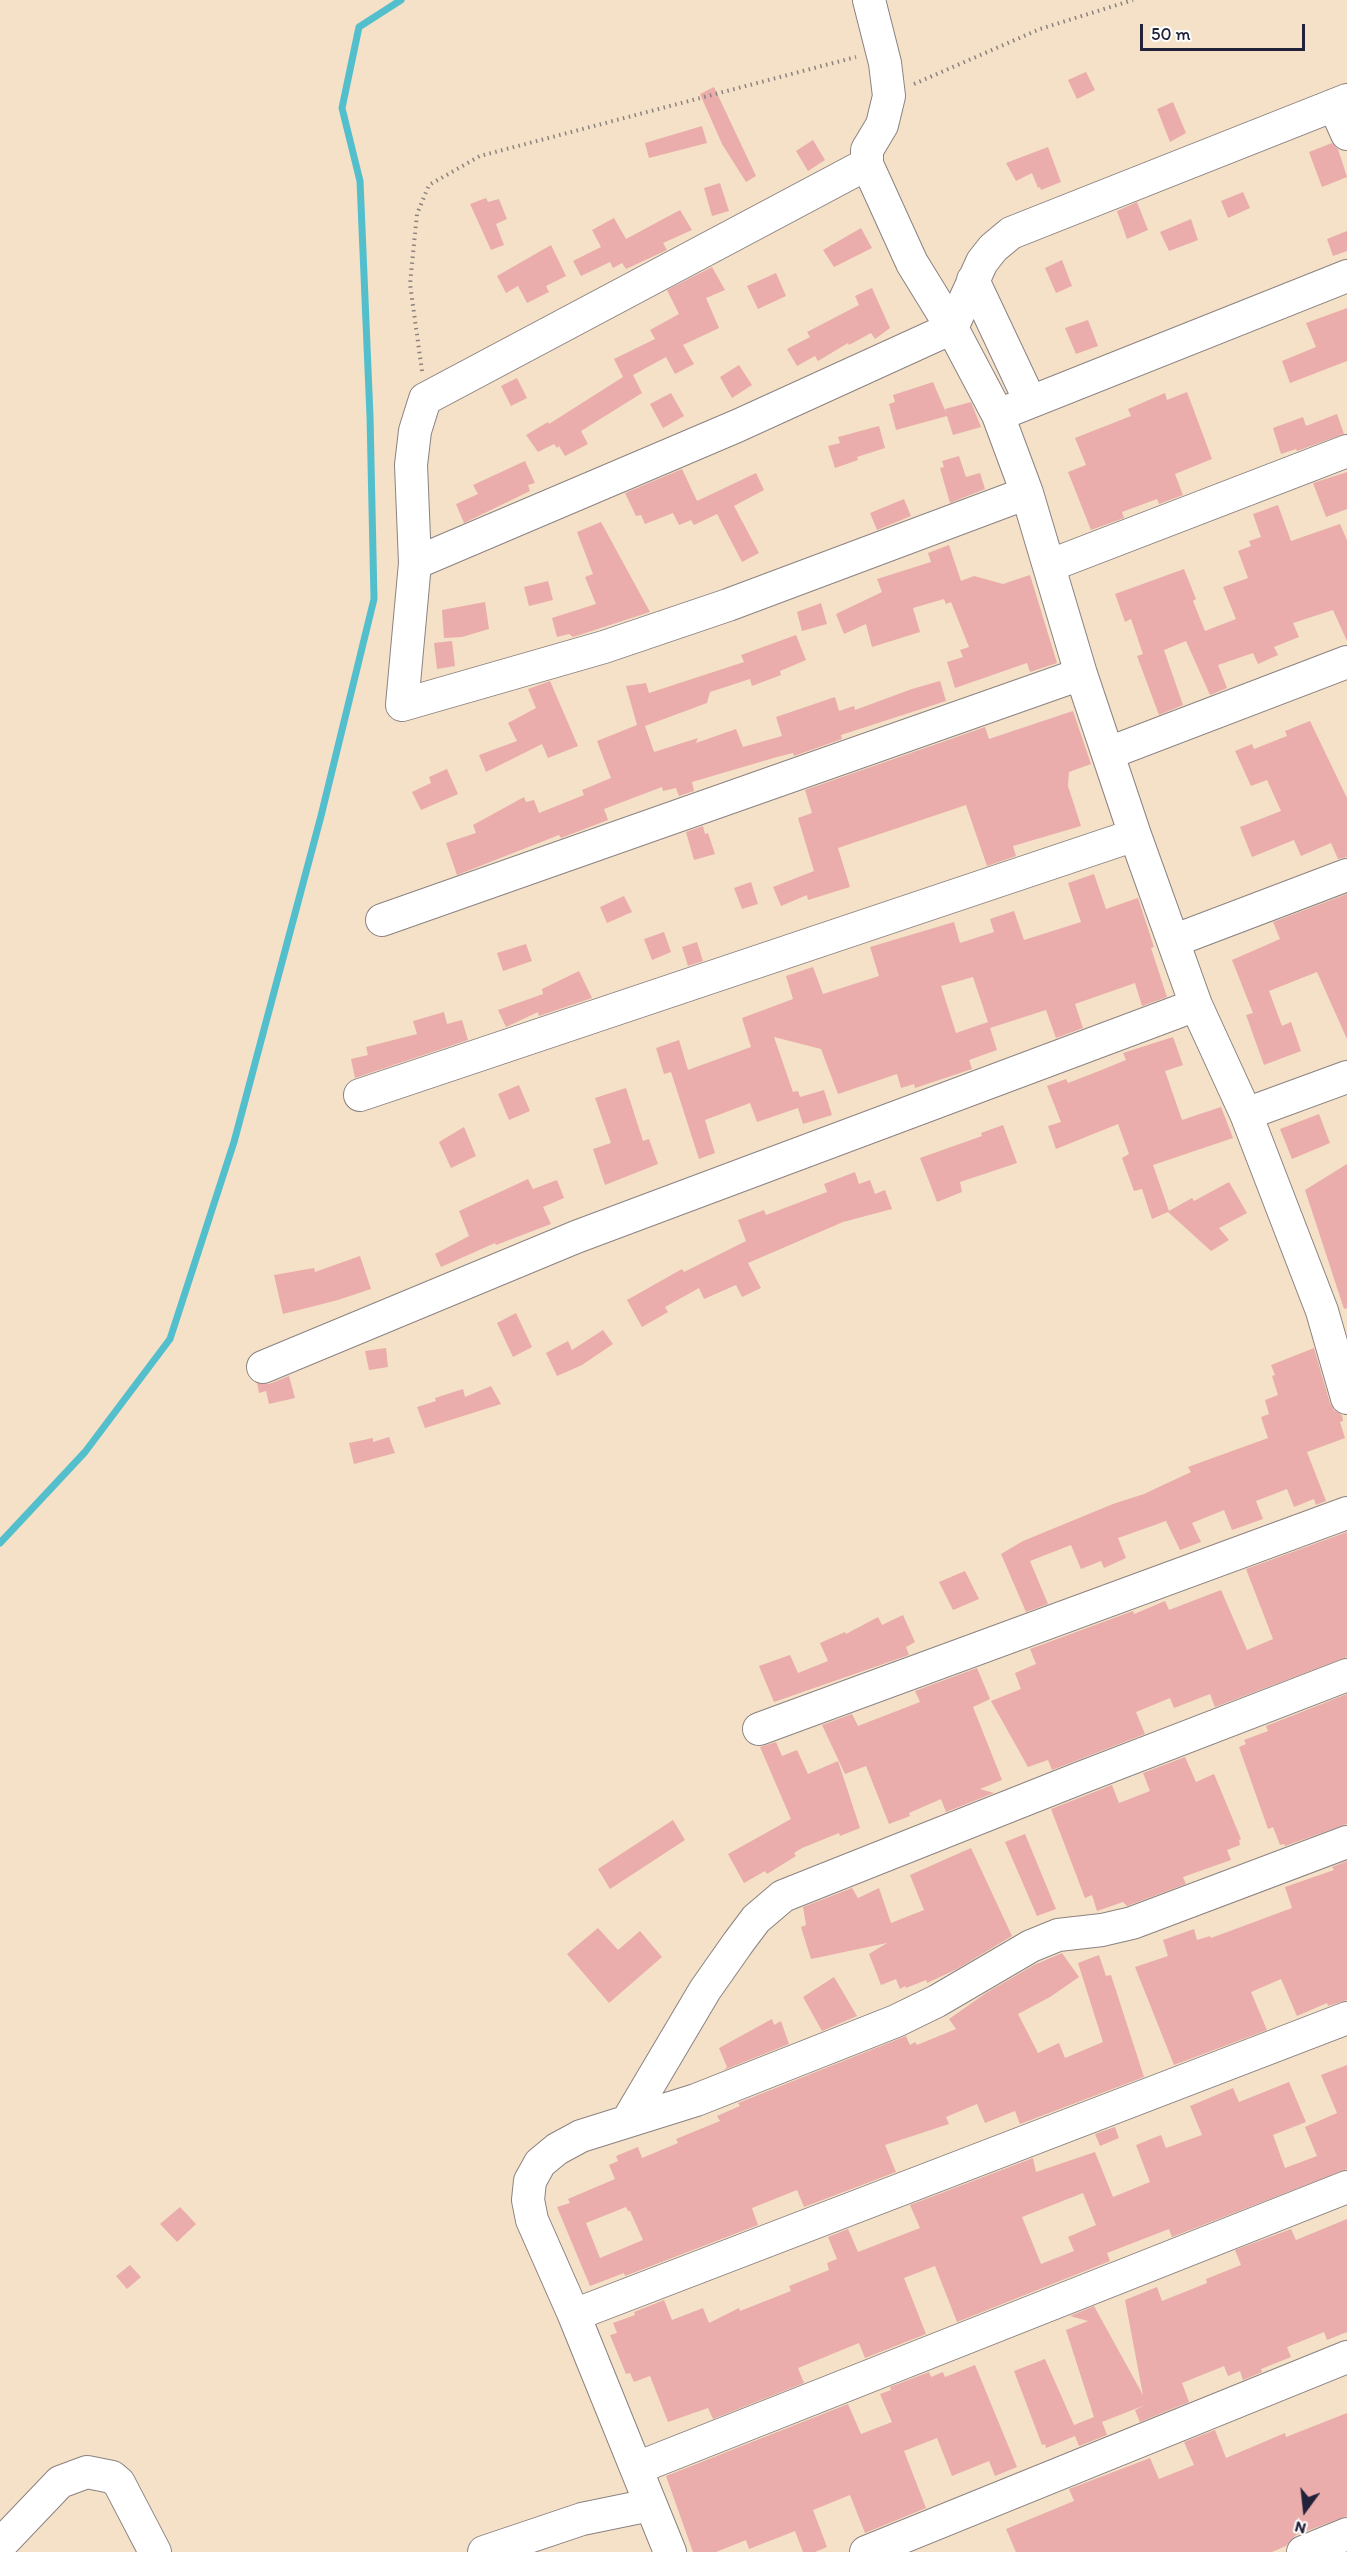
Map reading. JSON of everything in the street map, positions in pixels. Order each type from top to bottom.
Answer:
[{"type":"street","points":[[869,0],[882,50],[889,96],[882,125],[867,150],[867,164],[912,263],[952,328],[998,415],[1051,566],[1081,674],[1135,835],[1196,1005],[1334,1306],[1347,1398]]},
{"type":"street","points":[[415,563],[748,421],[952,328],[982,262],[993,248],[1011,233],[1341,102],[1347,134]]},
{"type":"street","points":[[867,164],[425,399],[415,431],[411,465],[415,563],[402,705],[603,647],[717,609],[1027,493]]},
{"type":"street","points":[[998,415],[1347,276]]},
{"type":"street","points":[[973,280],[1030,401]]},
{"type":"street","points":[[1051,566],[1347,451]]},
{"type":"street","points":[[1109,753],[1347,662]]},
{"type":"street","points":[[382,920],[1081,674]]},
{"type":"street","points":[[360,1095],[1135,835]]},
{"type":"street","points":[[1173,941],[1347,875]]},
{"type":"street","points":[[263,1367],[576,1237],[1196,1005]]},
{"type":"street","points":[[1246,1114],[1347,1077]]},
{"type":"street","points":[[759,1729],[1347,1513]]},
{"type":"street","points":[[628,2120],[700,1998],[731,1952],[756,1919],[783,1896],[1347,1675]]},
{"type":"street","points":[[669,2552],[574,2315],[532,2220],[528,2199],[530,2181],[540,2163],[557,2149],[581,2136],[696,2100],[896,2021],[937,2001],[1031,1946],[1058,1935],[1102,1930],[1132,1923],[1347,1842]]},
{"type":"street","points":[[574,2315],[1347,2018]]},
{"type":"street","points":[[637,2468],[1347,2187]]},
{"type":"street","points":[[866,2552],[1347,2357]]},
{"type":"street","points":[[0,2545],[60,2482],[87,2472],[112,2477],[119,2483],[156,2552]]},
{"type":"street","points":[[484,2552],[582,2519],[650,2505]]},
{"type":"street","points":[[1303,2552],[1347,2534]]},
{"type":"path","points":[[889,96],[1040,29],[1133,0]]},
{"type":"path","points":[[425,399],[410,284],[417,214],[429,185],[480,156],[882,50]]},
{"type":"building","points":[[1086,72],[1095,90],[1077,99],[1068,80]]},
{"type":"building","points":[[714,87],[756,176],[746,182],[722,144],[700,94]]},
{"type":"building","points":[[1173,102],[1186,133],[1170,142],[1157,109]]},
{"type":"building","points":[[702,126],[707,143],[649,158],[645,143]]},
{"type":"building","points":[[813,140],[825,160],[808,171],[796,151]]},
{"type":"building","points":[[1332,143],[1338,149],[1347,177],[1322,187],[1309,152]]},
{"type":"building","points":[[1048,147],[1061,182],[1041,190],[1032,173],[1016,181],[1006,163]]},
{"type":"building","points":[[720,183],[729,211],[712,216],[704,188]]},
{"type":"building","points":[[1243,192],[1250,208],[1228,218],[1221,201]]},
{"type":"building","points":[[486,198],[488,202],[499,199],[507,219],[496,224],[504,245],[491,250],[470,204]]},
{"type":"building","points":[[1137,202],[1148,230],[1127,239],[1117,211]]},
{"type":"building","points":[[680,210],[692,230],[663,243],[667,250],[626,269],[622,263],[613,268],[610,262],[581,276],[573,261],[601,247],[592,230],[614,218],[626,239]]},
{"type":"building","points":[[1191,219],[1198,240],[1169,251],[1160,232]]},
{"type":"building","points":[[861,228],[872,248],[834,267],[823,250]]},
{"type":"building","points":[[1347,231],[1347,251],[1333,256],[1327,239]]},
{"type":"building","points":[[551,245],[566,276],[546,286],[549,292],[527,303],[518,286],[506,293],[497,276]]},
{"type":"building","points":[[1062,260],[1072,286],[1056,293],[1045,268]]},
{"type":"building","points":[[712,267],[725,290],[706,298],[719,328],[683,345],[694,364],[675,374],[666,357],[633,375],[642,393],[581,431],[588,444],[565,456],[559,446],[557,448],[554,444],[538,452],[526,435],[548,422],[549,424],[623,377],[614,359],[655,339],[650,330],[679,314],[667,290]]},
{"type":"building","points":[[776,273],[786,296],[758,309],[747,286]]},
{"type":"building","points":[[872,288],[890,328],[875,339],[871,333],[849,345],[848,343],[818,361],[815,356],[797,366],[787,349],[810,337],[807,332],[859,305],[855,296]]},
{"type":"building","points":[[1347,308],[1347,361],[1290,383],[1282,361],[1316,347],[1306,323]]},
{"type":"building","points":[[1088,320],[1098,346],[1076,354],[1065,328]]},
{"type":"building","points":[[739,365],[752,385],[732,398],[720,377]]},
{"type":"building","points":[[517,378],[527,398],[511,406],[501,386]]},
{"type":"building","points":[[933,382],[947,415],[945,409],[971,402],[981,427],[953,435],[947,416],[896,430],[889,404],[895,402],[893,395]]},
{"type":"building","points":[[1187,392],[1212,459],[1175,474],[1183,495],[1159,504],[1157,499],[1122,512],[1124,518],[1091,530],[1068,472],[1086,465],[1075,438],[1131,416],[1128,409],[1165,393],[1167,400]]},
{"type":"building","points":[[671,393],[684,416],[663,428],[650,404]]},
{"type":"building","points":[[1337,414],[1344,434],[1297,451],[1296,449],[1281,454],[1273,428],[1303,417],[1306,426]]},
{"type":"building","points":[[879,426],[885,448],[857,457],[858,460],[835,468],[828,446],[840,443],[838,437]]},
{"type":"building","points":[[959,456],[966,477],[980,473],[985,489],[950,503],[940,468],[944,467],[942,461]]},
{"type":"building","points":[[525,461],[535,483],[528,485],[530,491],[464,523],[456,504],[478,494],[473,485]]},
{"type":"building","points":[[682,469],[697,501],[756,473],[764,490],[734,506],[759,553],[742,562],[717,514],[694,525],[691,520],[679,525],[673,513],[645,524],[641,515],[636,516],[625,493]]},
{"type":"building","points":[[1347,472],[1347,509],[1326,517],[1313,483]]},
{"type":"building","points":[[904,499],[911,516],[877,530],[870,513]]},
{"type":"building","points":[[1278,505],[1291,541],[1340,524],[1347,540],[1347,641],[1333,610],[1293,623],[1299,637],[1274,647],[1278,655],[1258,664],[1253,653],[1218,665],[1227,688],[1210,695],[1186,641],[1164,650],[1183,705],[1159,715],[1137,656],[1143,654],[1131,619],[1125,622],[1115,594],[1184,569],[1205,631],[1236,619],[1223,587],[1248,578],[1238,551],[1251,546],[1249,541],[1261,537],[1253,514]]},
{"type":"building","points":[[601,522],[650,612],[573,637],[569,634],[557,637],[552,618],[596,604],[585,577],[593,574],[577,532]]},
{"type":"building","points":[[949,545],[961,581],[974,576],[1003,584],[1030,575],[1057,663],[1030,672],[1027,663],[955,688],[947,662],[963,657],[960,650],[969,647],[951,602],[946,604],[944,599],[913,608],[920,632],[872,647],[866,624],[844,634],[836,614],[882,592],[877,579],[931,562],[928,553]]},
{"type":"building","points":[[548,581],[553,600],[529,606],[524,587]]},
{"type":"building","points":[[485,602],[489,629],[462,637],[444,638],[442,610]]},
{"type":"building","points":[[821,603],[827,624],[802,631],[797,612]]},
{"type":"building","points":[[796,635],[806,660],[780,671],[781,675],[752,686],[750,679],[710,692],[707,703],[645,726],[654,752],[698,738],[696,743],[736,729],[743,747],[782,736],[776,717],[835,697],[839,711],[854,706],[855,710],[940,681],[946,701],[841,735],[842,739],[794,756],[793,753],[777,757],[692,782],[694,791],[679,796],[676,788],[663,791],[662,787],[604,809],[608,820],[561,838],[559,835],[457,875],[446,843],[476,833],[473,825],[524,797],[526,802],[534,800],[539,813],[584,795],[582,790],[611,778],[597,741],[637,725],[626,686],[646,683],[649,693],[744,662],[741,655]]},
{"type":"building","points":[[452,641],[455,666],[437,669],[434,643]]},
{"type":"building","points":[[550,681],[578,746],[548,758],[542,744],[486,772],[479,755],[517,741],[508,723],[536,708],[528,689]]},
{"type":"building","points":[[1073,711],[1091,764],[1069,772],[1068,786],[1081,826],[1013,846],[1016,856],[987,866],[966,805],[838,848],[850,887],[808,900],[807,895],[781,906],[773,887],[814,871],[798,818],[812,813],[805,790],[985,727],[989,739]]},
{"type":"building","points":[[1310,721],[1347,798],[1347,857],[1338,859],[1331,843],[1301,856],[1294,840],[1252,857],[1240,827],[1281,811],[1267,780],[1251,786],[1235,751],[1252,744],[1254,749],[1287,736],[1285,731]]},
{"type":"building","points":[[447,769],[458,794],[421,810],[412,792],[431,783],[429,777]]},
{"type":"building","points":[[703,826],[705,834],[708,833],[715,854],[694,860],[686,832]]},
{"type":"building","points":[[1094,874],[1106,909],[1138,898],[1167,997],[1142,1006],[1135,983],[1075,1004],[1083,1028],[1056,1038],[1046,1010],[990,1028],[997,1050],[969,1060],[972,1069],[915,1088],[914,1084],[901,1088],[897,1074],[838,1094],[821,1049],[774,1037],[793,1092],[798,1091],[800,1097],[824,1090],[832,1115],[803,1124],[798,1108],[757,1122],[750,1103],[705,1120],[715,1153],[699,1159],[671,1072],[664,1074],[656,1048],[679,1040],[688,1070],[751,1047],[742,1018],[793,999],[786,976],[813,967],[823,994],[879,976],[870,947],[954,922],[960,943],[994,932],[990,919],[1014,911],[1024,940],[1081,922],[1068,883]],"holes":[[[973,977],[988,1022],[956,1033],[941,986]]]},
{"type":"building","points":[[751,882],[758,904],[742,909],[734,888]]},
{"type":"building","points":[[1347,894],[1347,1039],[1317,972],[1269,991],[1282,1026],[1291,1022],[1301,1051],[1264,1065],[1246,1015],[1253,1013],[1232,960],[1280,939],[1273,922]]},
{"type":"building","points":[[624,896],[632,912],[607,923],[600,907]]},
{"type":"building","points":[[664,932],[671,952],[652,960],[644,939]]},
{"type":"building","points":[[697,942],[703,961],[688,966],[682,947]]},
{"type":"building","points":[[526,944],[532,961],[503,971],[497,953]]},
{"type":"building","points":[[579,971],[592,998],[539,1016],[538,1012],[506,1027],[498,1010],[543,994],[542,989]]},
{"type":"building","points":[[444,1012],[447,1024],[462,1020],[468,1040],[355,1078],[351,1059],[368,1055],[366,1047],[417,1034],[413,1021]]},
{"type":"building","points":[[1173,1037],[1183,1065],[1165,1071],[1182,1120],[1221,1107],[1233,1138],[1153,1165],[1169,1211],[1192,1198],[1194,1201],[1229,1182],[1247,1213],[1219,1228],[1229,1240],[1211,1251],[1168,1212],[1152,1219],[1142,1189],[1134,1191],[1122,1158],[1129,1154],[1118,1124],[1056,1149],[1048,1126],[1061,1122],[1047,1086],[1066,1079],[1068,1083],[1099,1071],[1126,1060],[1123,1053]]},
{"type":"building","points":[[519,1085],[530,1111],[509,1120],[498,1094]]},
{"type":"building","points":[[626,1088],[643,1141],[649,1139],[658,1164],[605,1185],[593,1149],[611,1143],[595,1098]]},
{"type":"building","points":[[1319,1114],[1330,1143],[1292,1159],[1280,1129]]},
{"type":"building","points":[[1003,1125],[1017,1163],[960,1182],[962,1192],[937,1202],[920,1158],[982,1136],[981,1133]]},
{"type":"building","points":[[464,1127],[476,1156],[451,1168],[439,1142]]},
{"type":"building","points":[[1347,1164],[1347,1308],[1344,1309],[1305,1190]]},
{"type":"building","points":[[855,1172],[859,1184],[870,1180],[875,1194],[885,1190],[892,1209],[843,1222],[748,1263],[761,1288],[742,1297],[736,1285],[704,1299],[699,1288],[665,1307],[668,1312],[642,1327],[627,1300],[682,1269],[684,1272],[746,1241],[738,1220],[764,1210],[766,1215],[827,1192],[824,1184]]},
{"type":"building","points":[[528,1179],[533,1189],[557,1180],[564,1198],[543,1207],[551,1224],[496,1245],[495,1243],[441,1267],[435,1254],[469,1236],[459,1211]]},
{"type":"building","points":[[360,1256],[371,1289],[283,1314],[274,1275],[314,1268],[315,1272]]},
{"type":"building","points":[[516,1313],[532,1347],[513,1357],[497,1323]]},
{"type":"building","points":[[603,1330],[613,1344],[582,1365],[557,1376],[546,1353],[568,1341],[572,1350]]},
{"type":"building","points":[[386,1348],[388,1367],[369,1370],[365,1351]]},
{"type":"building","points":[[1314,1348],[1330,1403],[1334,1410],[1342,1415],[1343,1421],[1340,1422],[1345,1438],[1307,1452],[1326,1501],[1316,1505],[1314,1499],[1294,1507],[1287,1489],[1256,1501],[1263,1519],[1232,1530],[1224,1510],[1192,1523],[1201,1542],[1180,1550],[1166,1521],[1118,1538],[1126,1558],[1104,1568],[1101,1561],[1081,1569],[1071,1545],[1030,1561],[1048,1604],[1026,1612],[1001,1554],[1023,1541],[1113,1504],[1144,1494],[1191,1472],[1188,1467],[1268,1438],[1261,1417],[1269,1414],[1265,1400],[1278,1395],[1271,1365]]},
{"type":"building","points":[[289,1376],[295,1398],[269,1404],[266,1391],[259,1393],[257,1383],[269,1384]]},
{"type":"building","points":[[491,1386],[501,1404],[425,1428],[417,1407],[436,1401],[435,1398],[463,1389],[465,1397]]},
{"type":"building","points":[[389,1437],[395,1453],[354,1464],[349,1443],[373,1438],[373,1442]]},
{"type":"building","points":[[1347,1532],[1347,1657],[1215,1707],[1210,1694],[1174,1708],[1170,1698],[1136,1712],[1145,1734],[1052,1770],[1048,1760],[1028,1767],[991,1701],[1021,1689],[1015,1673],[1036,1664],[1030,1649],[1133,1611],[1134,1614],[1165,1601],[1169,1610],[1221,1590],[1247,1650],[1273,1639],[1246,1569]]},
{"type":"building","points":[[965,1571],[979,1599],[953,1610],[939,1582]]},
{"type":"building","points":[[903,1615],[915,1642],[906,1647],[909,1655],[774,1702],[759,1666],[790,1655],[798,1673],[828,1661],[820,1643],[845,1632],[846,1634],[878,1617],[882,1625]]},
{"type":"building","points":[[977,1668],[990,1699],[973,1707],[1002,1780],[980,1789],[994,1793],[946,1812],[941,1799],[909,1813],[910,1816],[889,1824],[866,1766],[845,1774],[822,1725],[852,1714],[858,1726],[920,1702],[915,1691]]},
{"type":"building","points":[[1347,1694],[1347,1824],[1285,1846],[1280,1845],[1273,1827],[1268,1829],[1239,1747],[1246,1744],[1244,1740],[1268,1731],[1266,1726]]},
{"type":"building","points":[[776,1742],[782,1756],[797,1750],[808,1774],[838,1761],[860,1828],[840,1836],[839,1833],[802,1848],[794,1853],[796,1856],[767,1874],[765,1871],[744,1883],[728,1854],[791,1819],[760,1747]]},
{"type":"building","points":[[1185,1757],[1196,1782],[1214,1774],[1241,1839],[1239,1840],[1240,1845],[1227,1850],[1231,1860],[1183,1877],[1186,1884],[1127,1906],[1123,1902],[1097,1911],[1092,1895],[1085,1898],[1051,1809],[1112,1785],[1119,1803],[1150,1791],[1143,1773]]},
{"type":"building","points":[[673,1820],[685,1840],[610,1889],[598,1869]]},
{"type":"building","points":[[1025,1834],[1056,1909],[1037,1916],[1005,1842]]},
{"type":"building","points":[[971,1848],[1012,1936],[957,1969],[927,1983],[926,1980],[900,1989],[896,1979],[881,1985],[869,1954],[887,1943],[811,1959],[801,1927],[806,1925],[803,1907],[852,1888],[858,1898],[879,1888],[891,1923],[924,1910],[910,1875]]},
{"type":"building","points":[[1347,1861],[1347,2000],[1328,2006],[1327,2003],[1297,2016],[1281,1979],[1251,1992],[1267,2030],[1174,2065],[1135,1967],[1168,1956],[1163,1940],[1194,1929],[1197,1940],[1210,1936],[1211,1938],[1292,1908],[1285,1887],[1334,1870],[1332,1867]]},
{"type":"building","points":[[598,1928],[618,1950],[640,1931],[662,1957],[609,2003],[567,1954]]},
{"type":"building","points":[[1062,1953],[1079,1977],[1050,1997],[1018,2014],[1038,2053],[1059,2043],[1065,2058],[1103,2042],[1078,1963],[1099,1955],[1106,1976],[1111,1975],[1144,2077],[1020,2124],[1015,2111],[985,2123],[977,2104],[946,2117],[949,2124],[885,2145],[896,2172],[804,2207],[797,2190],[752,2208],[758,2225],[625,2276],[624,2273],[590,2286],[557,2207],[570,2203],[568,2199],[615,2179],[609,2165],[618,2161],[616,2156],[638,2147],[642,2158],[678,2143],[676,2139],[720,2121],[717,2116],[740,2106],[738,2103],[906,2036],[910,2045],[915,2042],[917,2045],[956,2029],[949,2019],[986,1993],[1034,1965]],"holes":[[[626,2207],[643,2240],[600,2258],[586,2223]]]},
{"type":"building","points":[[834,1977],[857,2016],[822,2031],[803,1997]]},
{"type":"building","points":[[772,2019],[774,2025],[781,2021],[789,2044],[724,2070],[727,2067],[719,2048]]},
{"type":"building","points":[[1347,2065],[1347,2169],[1172,2237],[1169,2229],[1107,2253],[1110,2261],[957,2322],[935,2266],[904,2278],[926,2334],[865,2358],[859,2343],[798,2368],[804,2383],[713,2419],[708,2408],[668,2422],[650,2376],[634,2382],[630,2373],[626,2374],[610,2335],[617,2333],[613,2323],[664,2300],[672,2320],[703,2308],[709,2323],[739,2308],[740,2311],[791,2291],[789,2286],[829,2270],[827,2263],[837,2259],[828,2237],[848,2229],[858,2252],[920,2228],[910,2205],[1033,2158],[1036,2172],[1095,2152],[1113,2197],[1150,2182],[1136,2145],[1161,2135],[1166,2148],[1202,2135],[1190,2106],[1233,2088],[1239,2102],[1289,2082],[1306,2122],[1273,2135],[1285,2168],[1317,2156],[1305,2127],[1337,2113],[1321,2075]],"holes":[[[1083,2193],[1096,2225],[1068,2237],[1074,2251],[1041,2264],[1022,2217]]]},
{"type":"building","points":[[1115,2127],[1119,2138],[1100,2146],[1095,2134]]},
{"type":"building","points":[[180,2207],[196,2224],[177,2242],[160,2224]]},
{"type":"building","points":[[1347,2219],[1347,2332],[1327,2340],[1324,2332],[1287,2347],[1291,2357],[1261,2369],[1262,2372],[1243,2380],[1240,2371],[1228,2376],[1224,2366],[1182,2383],[1189,2402],[1140,2422],[1135,2410],[1145,2405],[1102,2422],[1107,2435],[1079,2446],[1075,2436],[1046,2448],[1045,2444],[1042,2445],[1014,2371],[1045,2359],[1074,2425],[1094,2417],[1066,2330],[1088,2321],[1070,2316],[1094,2306],[1143,2395],[1125,2300],[1157,2287],[1162,2301],[1207,2283],[1206,2279],[1241,2265],[1235,2250],[1291,2229],[1296,2240]]},
{"type":"building","points":[[130,2265],[141,2277],[127,2289],[116,2276]]},
{"type":"building","points":[[975,2365],[1017,2467],[995,2476],[989,2461],[952,2476],[937,2438],[904,2451],[926,2508],[865,2533],[850,2495],[813,2510],[827,2547],[815,2552],[803,2552],[795,2531],[749,2549],[746,2540],[716,2552],[693,2552],[666,2476],[848,2404],[861,2434],[892,2422],[880,2394],[891,2390],[890,2387],[929,2372],[931,2377],[943,2372],[945,2377]]},
{"type":"building","points":[[1347,2413],[1347,2516],[1296,2535],[1286,2546],[1272,2552],[1016,2552],[1006,2529],[1074,2501],[1069,2489],[1150,2458],[1159,2479],[1194,2465],[1184,2442],[1215,2430],[1226,2458],[1285,2433],[1286,2437]]},
{"type":"waterway","points":[[0,1543],[85,1452],[170,1339],[234,1142],[321,816],[374,599],[370,416],[360,181],[342,108],[359,27],[401,0]]}]
